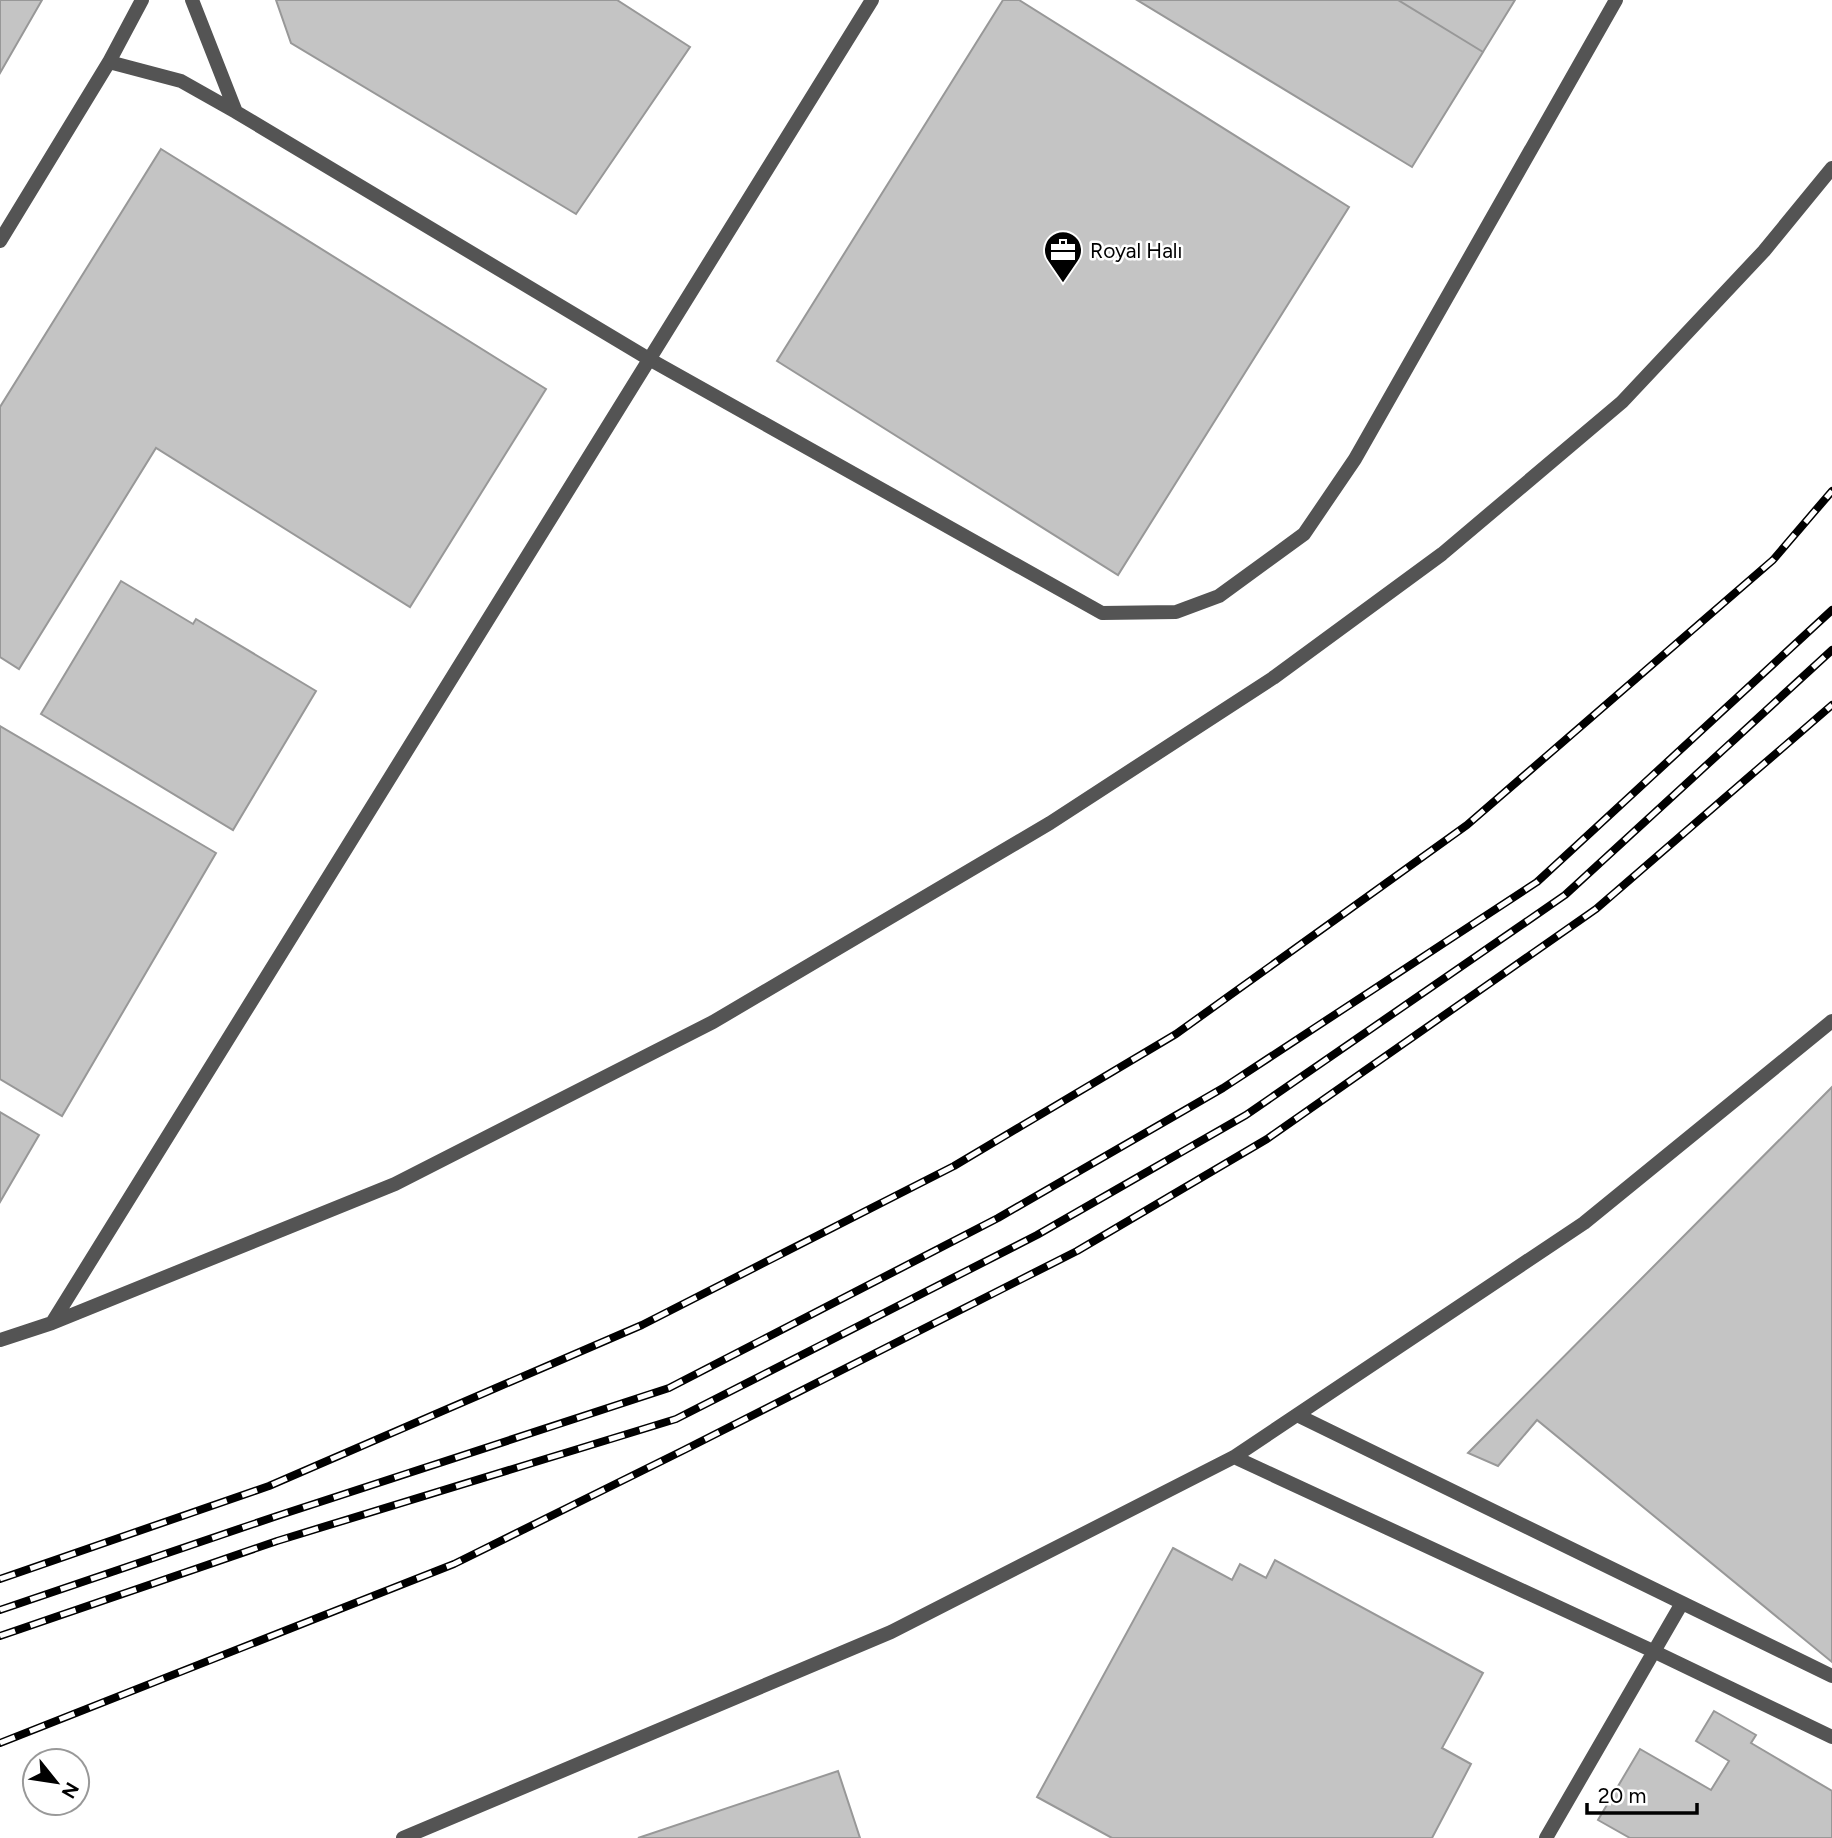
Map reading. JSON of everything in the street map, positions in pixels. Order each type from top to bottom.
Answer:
[{"type":"street","points":[[0,241],[109,62],[142,0]]},
{"type":"street","points":[[192,0],[236,112]]},
{"type":"street","points":[[52,1323],[873,0]]},
{"type":"street","points":[[109,62],[181,81],[649,359],[1101,613],[1176,612],[1219,596],[1304,534],[1354,460],[1616,0]]},
{"type":"street","points":[[0,1340],[52,1323],[395,1184],[713,1022],[1050,823],[1273,678],[1441,554],[1622,402],[1764,251],[1832,168]]},
{"type":"street","points":[[403,1838],[891,1632],[1234,1457],[1584,1223],[1832,1021]]},
{"type":"street","points":[[1297,1415],[1832,1676]]},
{"type":"street","points":[[1234,1457],[1832,1737]]},
{"type":"street","points":[[1546,1838],[1682,1603]]},
{"type":"building","points":[[0,0],[42,0],[0,73]]},
{"type":"building","points":[[276,0],[617,0],[690,47],[576,214],[291,43]]},
{"type":"building","name":"Royal Halı","points":[[1003,0],[1019,0],[1349,207],[1118,575],[777,361]]},
{"type":"building","points":[[1137,0],[1398,0],[1483,52],[1412,167]]},
{"type":"building","points":[[1398,0],[1515,0],[1483,52]]},
{"type":"building","points":[[161,149],[546,389],[410,607],[156,448],[19,669],[0,657],[0,407]]},
{"type":"building","points":[[121,581],[193,624],[196,619],[316,691],[233,830],[41,714]]},
{"type":"building","points":[[0,726],[216,853],[62,1116],[0,1079]]},
{"type":"building","points":[[1832,1087],[1832,1662],[1537,1420],[1498,1466],[1468,1453]]},
{"type":"building","points":[[0,1112],[39,1135],[0,1202]]},
{"type":"building","points":[[1173,1548],[1232,1580],[1240,1564],[1266,1578],[1275,1560],[1483,1673],[1442,1748],[1471,1764],[1432,1838],[1112,1838],[1037,1797]]},
{"type":"building","points":[[1714,1711],[1756,1735],[1751,1743],[1832,1791],[1832,1838],[1630,1838],[1598,1820],[1640,1749],[1711,1790],[1729,1761],[1696,1741]]},
{"type":"building","points":[[838,1771],[860,1838],[638,1838]]},
{"type":"railway","points":[[0,1579],[269,1486],[642,1325],[954,1166],[1176,1034],[1467,825],[1773,560],[1832,491]]},
{"type":"railway","points":[[0,1610],[669,1388],[998,1218],[1223,1088],[1537,882],[1832,610]]},
{"type":"railway","points":[[0,1636],[277,1541],[676,1419],[1037,1235],[1246,1115],[1565,895],[1832,650]]},
{"type":"railway","points":[[0,1743],[454,1564],[1077,1251],[1267,1139],[1596,909],[1832,705]]},
{"type":"place","name":"Royal Halı","points":[[1063,284]]}]
